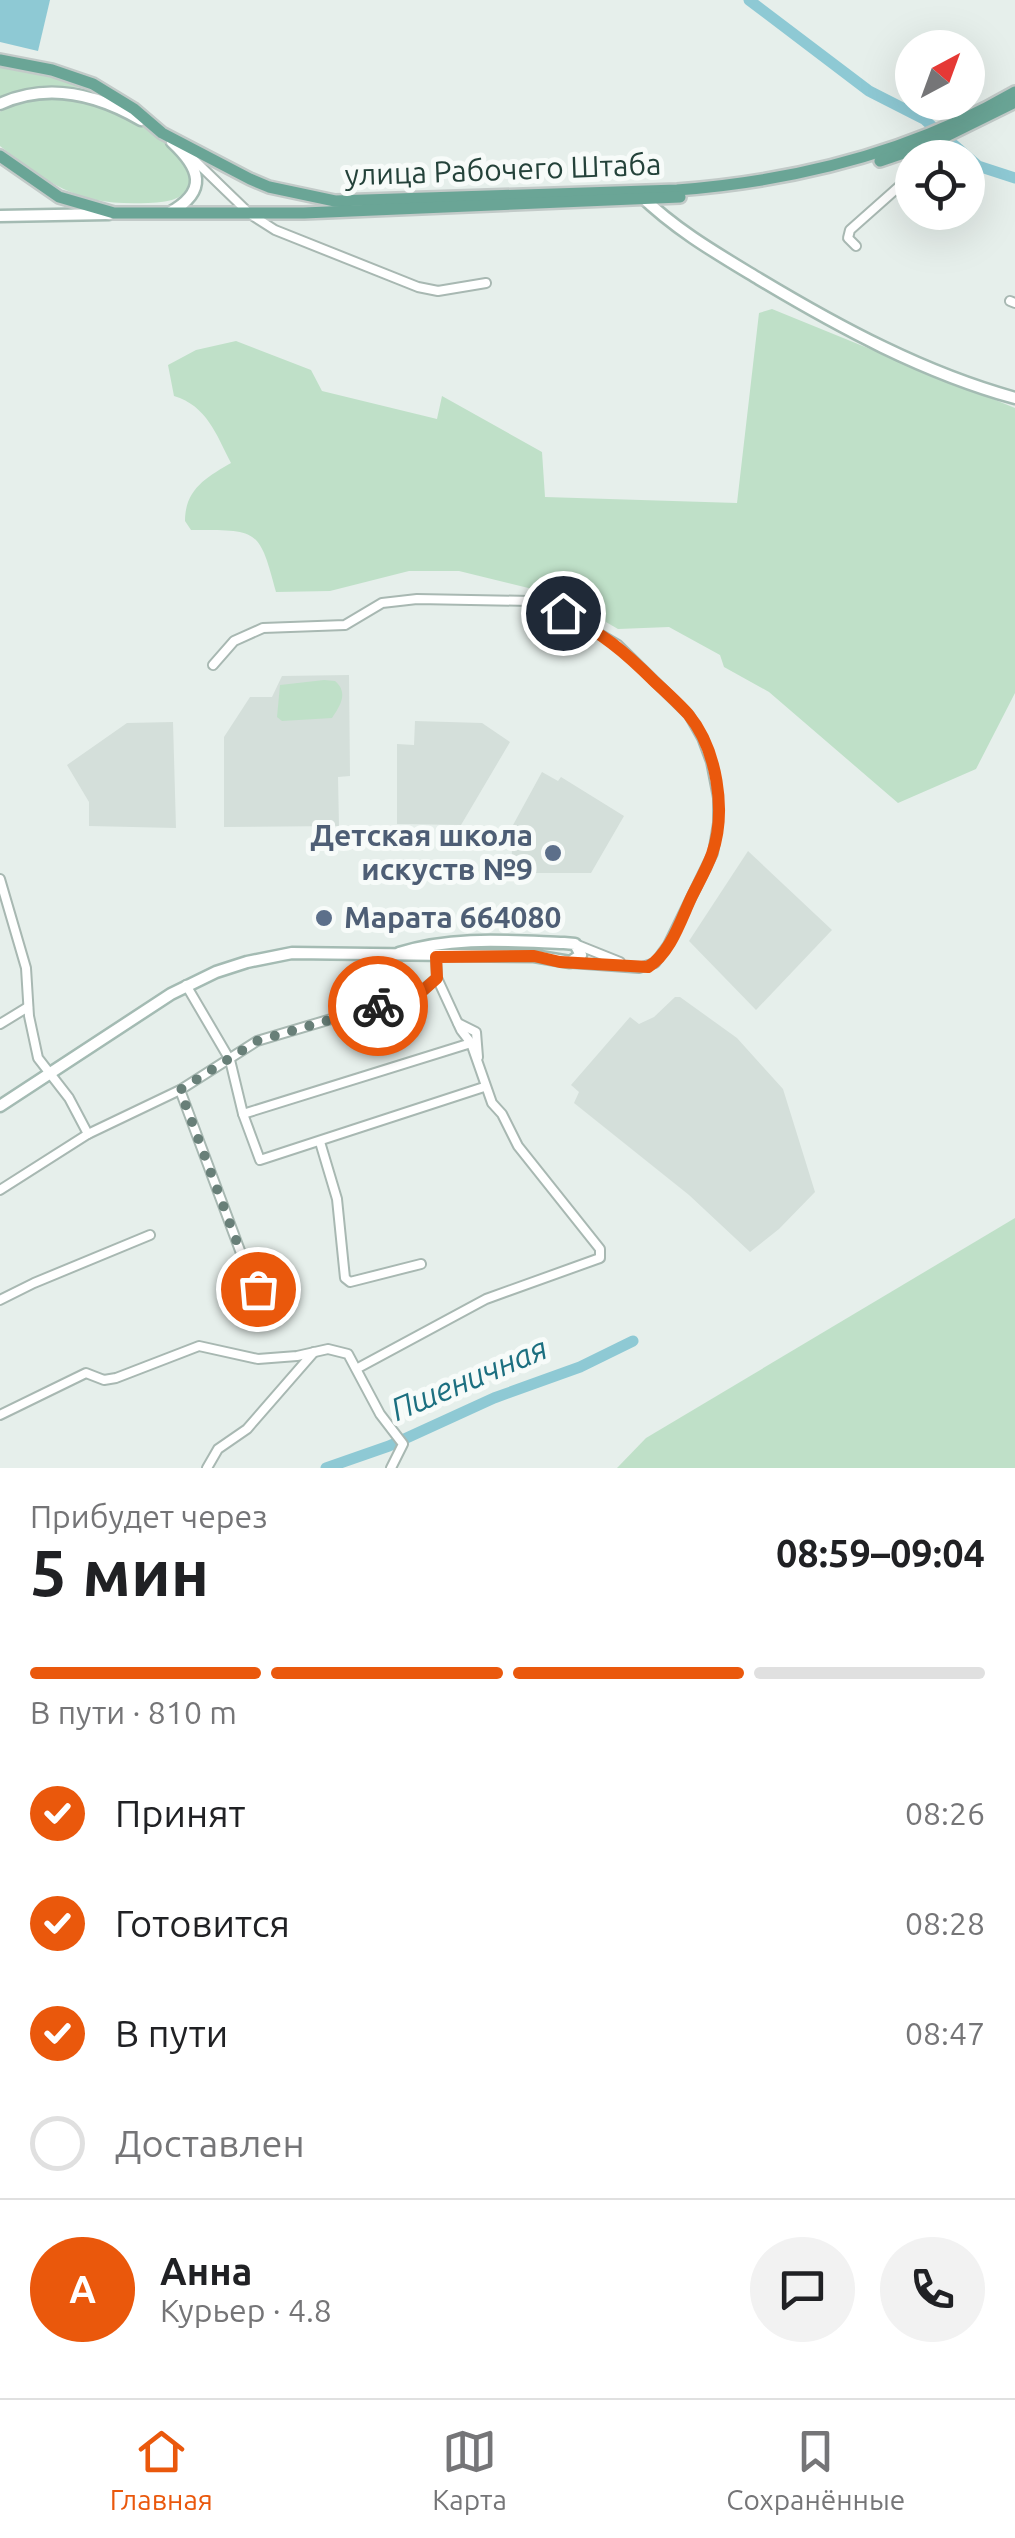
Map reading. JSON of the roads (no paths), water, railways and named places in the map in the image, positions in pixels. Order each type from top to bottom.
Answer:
[{"type":"main road","points":[[0,60],[52,70],[93,84],[134,109],[162,133],[196,172],[189,199],[166,214]]},
{"type":"main road","name":"улица Рабочего Штаба","points":[[0,216],[250,214],[640,195],[656,190],[730,185],[859,158],[926,137],[1015,92]]},
{"type":"main road","name":"улица Рабочего Штаба","points":[[0,104],[29,95],[68,93],[111,103],[269,187],[335,200],[681,197],[795,182],[895,157]]},
{"type":"main road","name":"улица Рабочего Штаба","points":[[938,140],[1015,102]]},
{"type":"main road","points":[[0,156],[60,198],[114,214]]},
{"type":"main road","points":[[640,195],[671,224],[837,325],[948,374],[1015,398]]},
{"type":"main road","points":[[671,224],[669,210],[681,197]]},
{"type":"main road","points":[[0,1106],[186,985],[274,956],[398,953],[436,957],[534,956],[570,962],[581,955],[575,944],[446,941],[398,953]]},
{"type":"street","points":[[162,133],[204,167],[250,214],[275,230],[418,288],[438,291],[486,283]]},
{"type":"street","points":[[856,246],[848,238],[850,230],[895,190]]},
{"type":"street","points":[[213,664],[234,641],[263,628],[345,626],[382,603],[417,600],[530,601],[563,613],[618,644],[689,716],[711,762],[718,798],[712,853],[668,945],[648,967],[570,962]]},
{"type":"street","points":[[0,879],[26,968],[28,1007],[38,1058],[69,1098],[88,1134]]},
{"type":"street","points":[[575,944],[629,966]]},
{"type":"street","points":[[358,1368],[486,1299],[600,1258],[600,1249],[518,1146],[484,1087],[471,1043],[437,978],[436,957]]},
{"type":"street","points":[[0,1190],[88,1134],[180,1090],[257,1041],[419,994],[437,978]]},
{"type":"street","points":[[186,985],[230,1060],[243,1114],[260,1160],[484,1087]]},
{"type":"street","points":[[0,1024],[28,1007]]},
{"type":"street","points":[[451,1049],[459,1026]]},
{"type":"street","points":[[459,1026],[476,1032],[479,1072]]},
{"type":"street","points":[[243,1114],[471,1043]]},
{"type":"street","points":[[180,1090],[251,1280],[258,1289],[280,1300]]},
{"type":"street","points":[[320,1142],[337,1199],[345,1278],[350,1282],[421,1264]]},
{"type":"street","points":[[0,1300],[150,1235]]},
{"type":"street","points":[[0,1415],[90,1373],[104,1380],[116,1378],[205,1346],[258,1359],[328,1350],[348,1354],[380,1414],[403,1444],[391,1468]]},
{"type":"street","points":[[207,1468],[218,1449],[247,1429],[314,1352]]},
{"type":"water","points":[[0,0],[50,0],[38,51],[0,42]]},
{"type":"waterway","points":[[749,0],[869,91],[924,119],[935,129]]},
{"type":"waterway","points":[[985,168],[1015,178]]},
{"type":"waterway","name":"Пшеничная","points":[[326,1468],[580,1367],[633,1341]]},
{"type":"place","name":"Детская школа искуств №9","points":[[553,853]]},
{"type":"place","name":"Марата 664080","points":[[324,918]]}]
